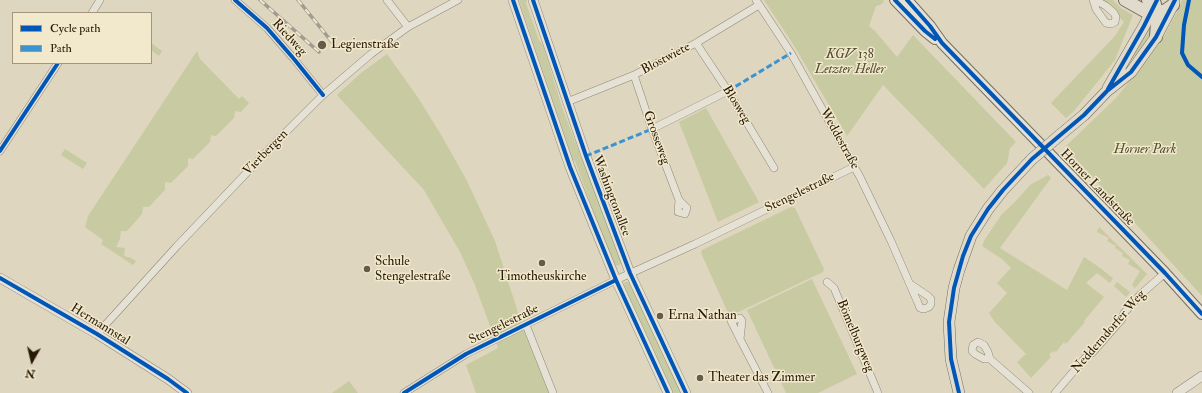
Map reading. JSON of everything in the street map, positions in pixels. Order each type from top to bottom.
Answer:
[{"type":"highway","points":[[1125,0],[1166,10],[1174,3]]},
{"type":"highway","points":[[1153,6],[1156,37]]},
{"type":"main road","name":"Horner Landstraße","points":[[895,0],[925,31],[942,43]]},
{"type":"main road","name":"Horner Landstraße","points":[[908,0],[942,43],[1165,273],[1202,314]]},
{"type":"main road","points":[[959,393],[954,376],[950,346],[950,322],[954,288],[971,236],[988,209],[1003,190],[1032,159],[1084,115],[1107,91],[1131,72],[1156,37],[1174,3]]},
{"type":"main road","points":[[1107,91],[1153,6]]},
{"type":"street","points":[[93,12],[100,0]]},
{"type":"street","name":"Riedweg","points":[[235,0],[267,28],[323,95]]},
{"type":"street","points":[[387,0],[408,27]]},
{"type":"street","name":"Vierbergen","points":[[97,334],[182,241],[323,95],[371,54],[408,27],[458,0]]},
{"type":"street","name":"Washingtonallee","points":[[513,0],[570,167],[616,280],[668,393]]},
{"type":"street","name":"Washingtonallee","points":[[533,0],[567,102],[630,273],[686,393]]},
{"type":"street","name":"Blostwiete","points":[[567,102],[634,75],[696,43],[757,2]]},
{"type":"street","name":"Weddestraße","points":[[757,2],[798,65],[854,167],[888,234],[910,284]]},
{"type":"street","name":"Blosweg","points":[[696,43],[728,91],[774,168]]},
{"type":"street","points":[[0,151],[57,64]]},
{"type":"street","name":"Grosseweg","points":[[634,75],[652,129],[679,200]]},
{"type":"street","points":[[652,129],[728,91]]},
{"type":"street","name":"Stengelestraße","points":[[404,393],[466,354],[630,273],[695,244],[854,167]]},
{"type":"street","name":"Nedderndorfer Weg","points":[[1055,393],[1085,358],[1122,319],[1124,313],[1140,294],[1165,273]]},
{"type":"street","name":"Hermannstal","points":[[0,278],[97,334],[168,379],[187,393]]},
{"type":"street","name":"Bömelburgweg","points":[[827,282],[834,288],[878,393]]},
{"type":"street","points":[[526,325],[553,393]]},
{"type":"street","points":[[740,339],[768,393]]},
{"type":"street","points":[[990,359],[1029,393]]},
{"type":"street","points":[[1177,393],[1202,376]]},
{"type":"green space","points":[[519,0],[527,0],[526,3],[539,40],[543,45],[563,110],[623,263],[614,267],[575,161],[572,160]]},
{"type":"green space","name":"KGV 138 Letzter Heller","points":[[764,0],[883,0],[884,2],[876,6],[869,26],[897,57],[913,35],[1016,142],[1010,148],[1007,163],[984,189],[883,85],[847,136],[793,44]]},
{"type":"green space","points":[[1103,0],[1113,0],[1121,8],[1133,15],[1115,60],[1074,111],[1066,118],[1051,103],[1115,36],[1124,22]]},
{"type":"green space","name":"Horner Park","points":[[1182,0],[1202,0],[1202,296],[1065,147],[1116,98],[1147,60],[1164,36]]},
{"type":"green space","points":[[1151,21],[1152,31],[1145,43],[1123,71]]},
{"type":"green space","points":[[152,44],[162,51],[159,56],[152,51]]},
{"type":"green space","points":[[197,51],[200,59],[239,99],[242,96],[249,103],[241,112],[235,111],[234,118],[216,136],[211,135],[210,142],[193,159],[188,158],[188,166],[171,183],[165,182],[165,190],[149,207],[143,207],[142,214],[127,231],[121,231],[120,239],[116,247],[125,248],[124,256],[136,261],[133,265],[101,244],[103,240],[85,227],[88,216]]},
{"type":"green space","points":[[387,54],[419,99],[467,181],[495,241],[525,334],[549,393],[476,393],[466,365],[498,348],[475,285],[460,252],[424,190],[337,95],[361,73]]},
{"type":"green space","points":[[706,108],[759,202],[718,222],[679,122]]},
{"type":"green space","points":[[65,149],[87,163],[83,169],[61,155]]},
{"type":"green space","points":[[1048,175],[1051,178],[1000,248],[1067,290],[1084,257],[1113,278],[1110,283],[1097,273],[1086,283],[1104,297],[1066,344],[1064,342],[1056,352],[1051,352],[1049,355],[1051,357],[1031,378],[1017,362],[1026,354],[995,322],[989,313],[1007,293],[997,283],[1011,268],[1002,259],[982,246],[1002,214],[1030,185]]},
{"type":"green space","points":[[791,207],[795,208],[824,269],[823,272],[732,315],[729,315],[701,253],[702,250]]},
{"type":"green space","points":[[1099,227],[1147,274],[1135,288],[1132,285],[1140,271],[1128,264],[1130,260],[1122,256],[1123,253],[1115,248],[1116,246],[1107,241],[1109,238],[1097,232]]},
{"type":"green space","points":[[812,279],[857,374],[818,393],[786,393],[747,310]]},
{"type":"green space","points":[[625,282],[630,282],[685,393],[673,393],[623,285]]},
{"type":"green space","points":[[1117,282],[1130,292],[1126,297],[1114,286]]},
{"type":"green space","points":[[349,381],[358,393],[332,393]]},
{"type":"railway","points":[[260,0],[319,52]]},
{"type":"railway","points":[[298,0],[332,42]]},
{"type":"marked path","points":[[728,91],[791,53]]},
{"type":"marked path","points":[[586,156],[652,129]]},
{"type":"cycle path","points":[[235,0],[267,28],[323,95]]},
{"type":"cycle path","points":[[513,0],[570,167],[616,280],[668,393]]},
{"type":"cycle path","points":[[533,0],[586,156],[630,273],[686,393]]},
{"type":"cycle path","points":[[895,0],[925,31],[935,39]]},
{"type":"cycle path","points":[[907,0],[930,26],[942,43],[1165,273],[1202,314]]},
{"type":"cycle path","points":[[1108,89],[1157,0]]},
{"type":"cycle path","points":[[959,393],[951,359],[949,322],[954,288],[963,256],[971,236],[988,209],[1003,190],[1032,159],[1084,115],[1107,91],[1131,72],[1156,37],[1175,0]]},
{"type":"cycle path","points":[[1189,0],[1184,25],[1182,53],[1188,65],[1202,77]]},
{"type":"cycle path","points":[[0,151],[57,64]]},
{"type":"cycle path","points":[[0,278],[97,334],[168,379],[187,393]]},
{"type":"cycle path","points":[[404,393],[466,354],[616,280]]},
{"type":"place","name":"Legienstraße","points":[[322,45]]},
{"type":"place","name":"Timotheuskirche","points":[[542,263]]},
{"type":"place","name":"Schule Stengelestraße","points":[[367,269]]},
{"type":"place","name":"Erna Nathan","points":[[660,316]]},
{"type":"place","name":"Theater das Zimmer","points":[[700,378]]}]
